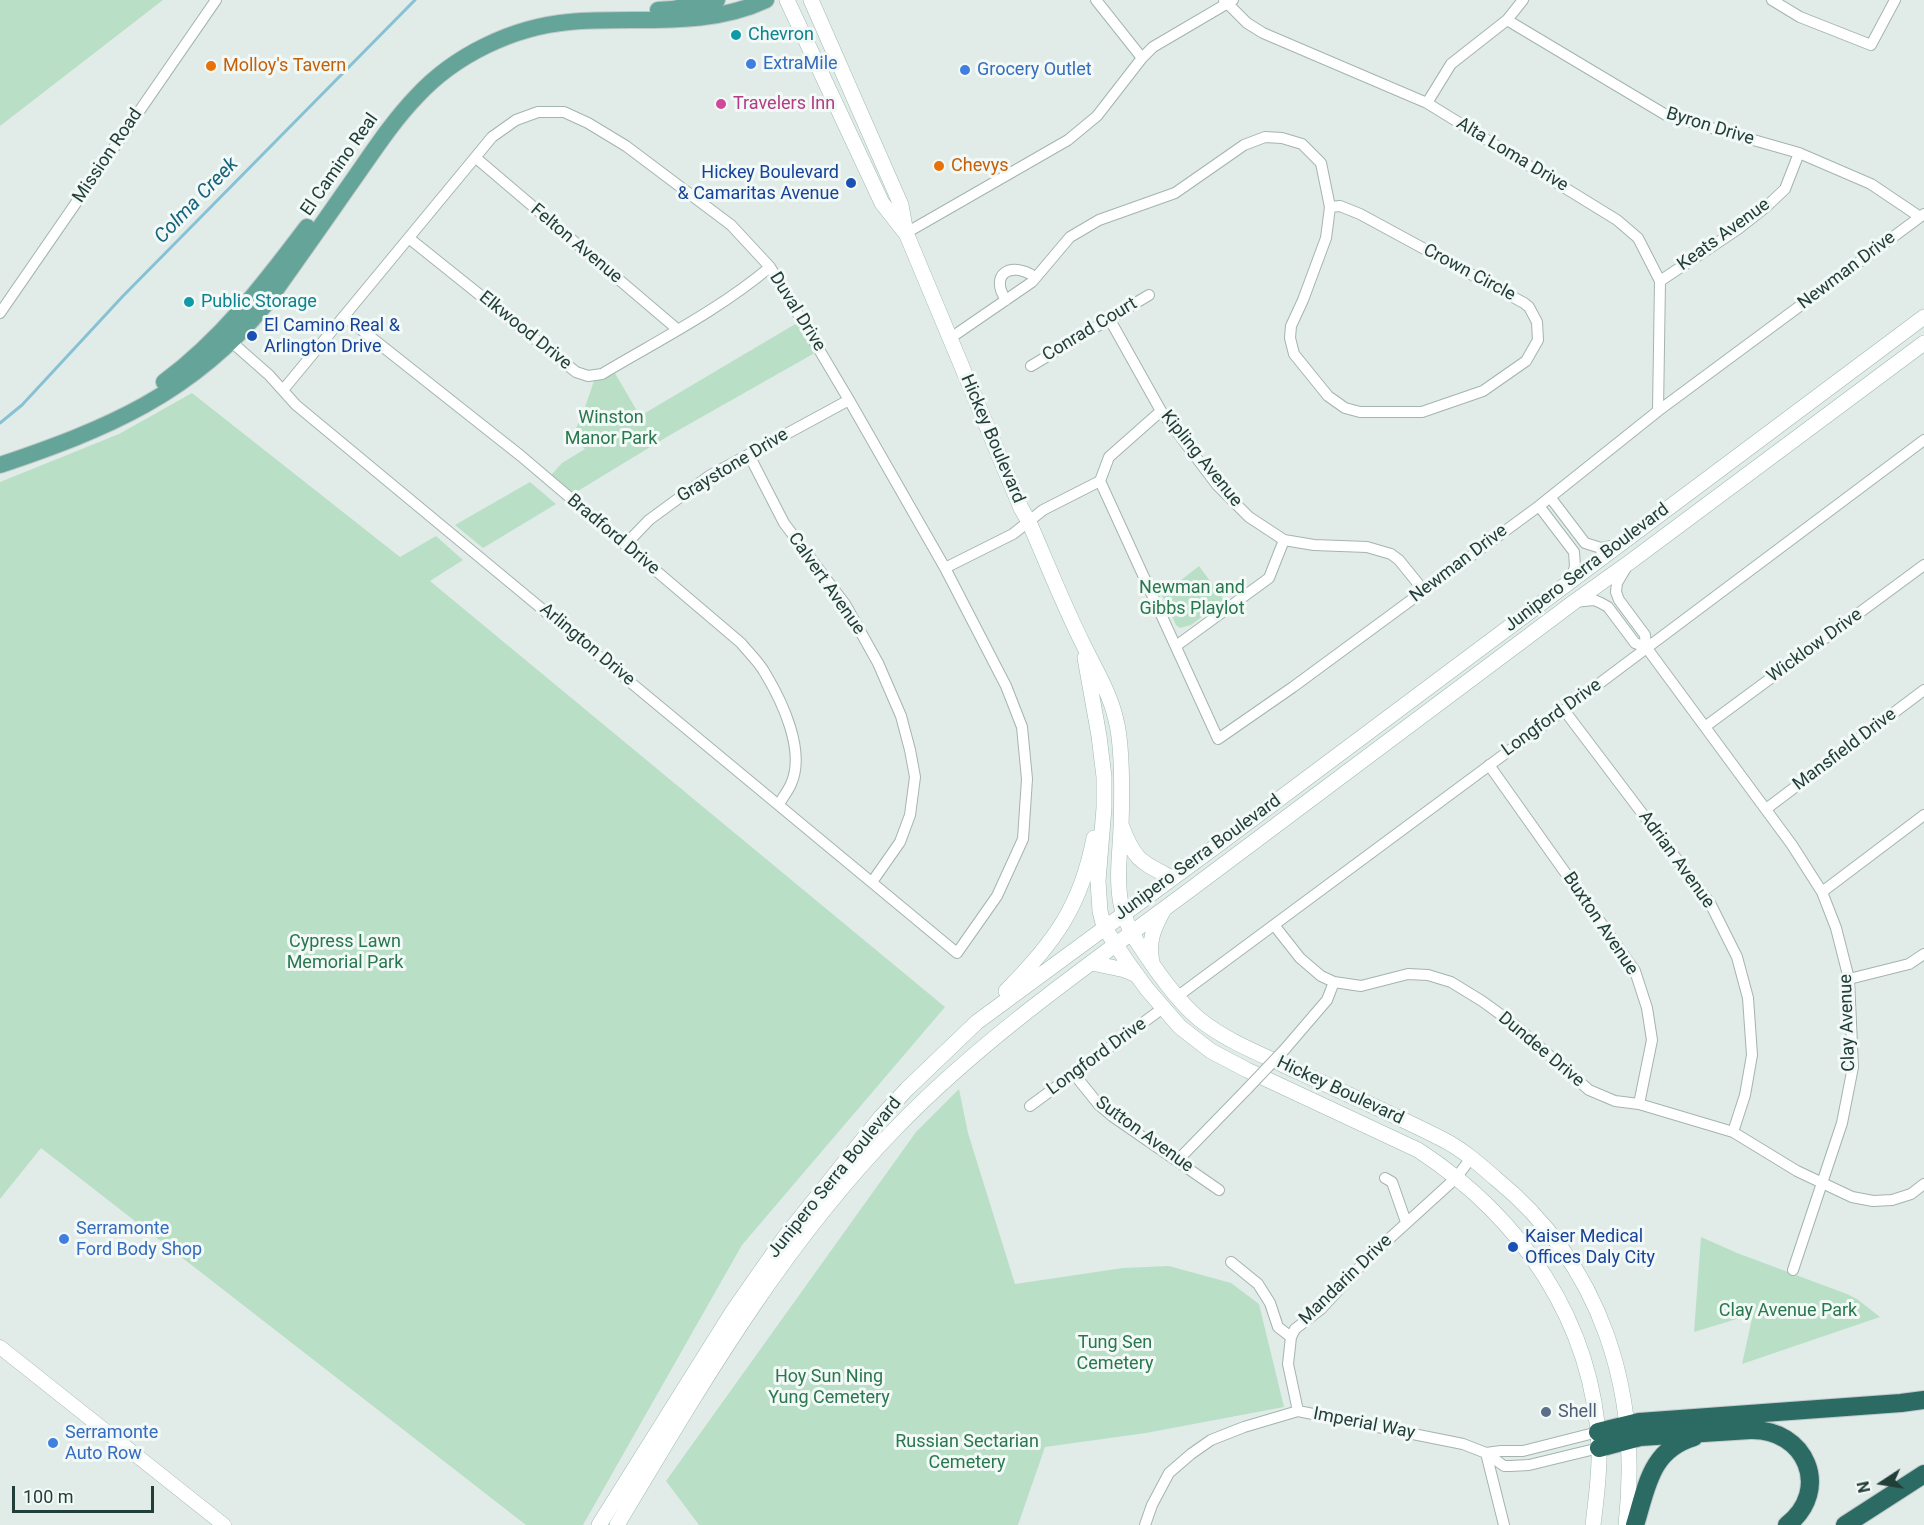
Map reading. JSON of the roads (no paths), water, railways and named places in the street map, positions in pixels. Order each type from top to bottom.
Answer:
[{"type":"highway","points":[[1598,1440],[1628,1431],[1924,1400]]},
{"type":"highway","points":[[1628,1431],[1713,1433],[1768,1430],[1784,1436],[1797,1447],[1806,1461],[1809,1490],[1803,1507],[1787,1525]]},
{"type":"highway","points":[[1635,1525],[1652,1472],[1663,1454],[1681,1442],[1713,1433]]},
{"type":"highway","points":[[1845,1525],[1924,1474]]},
{"type":"main road","name":"El Camino Real","points":[[0,465],[76,439],[139,410],[190,377],[226,338],[396,102],[440,61],[493,32],[538,17],[565,12],[673,9],[717,0]]},
{"type":"main road","name":"El Camino Real","points":[[0,456],[80,427],[134,401],[226,338],[265,305],[404,110],[432,81],[462,60],[497,41],[533,28],[589,21],[693,19],[728,14],[766,0]]},
{"type":"main road","name":"Hickey Boulevard","points":[[787,0],[882,203],[906,233]]},
{"type":"main road","name":"Hickey Boulevard","points":[[811,0],[901,205],[906,233],[1021,508],[1082,644],[1104,685],[1117,723],[1120,744],[1119,882],[1123,913],[1132,933],[1153,965],[1197,1018],[1234,1042],[1413,1125],[1461,1150],[1522,1200],[1547,1228],[1575,1267],[1598,1312],[1621,1380],[1628,1431],[1630,1474],[1626,1525]]},
{"type":"main road","name":"Junipero Serra Boulevard","points":[[599,1525],[733,1311],[784,1238],[881,1117],[934,1061],[977,1022],[1924,317]]},
{"type":"main road","name":"Junipero Serra Boulevard","points":[[617,1525],[743,1318],[795,1244],[831,1199],[895,1128],[928,1096],[991,1041],[1116,944],[1924,343]]},
{"type":"main road","name":"Hickey Boulevard","points":[[1082,644],[1101,747],[1105,798],[1098,880],[1100,911],[1104,927],[1137,975],[1180,1027],[1220,1056],[1394,1137],[1438,1164],[1481,1198],[1525,1246],[1550,1284],[1567,1316],[1586,1366],[1593,1396],[1598,1440],[1593,1525]]},
{"type":"main road","points":[[977,1022],[1035,963],[1053,941],[1067,918],[1087,871],[1097,819],[1105,798]]},
{"type":"main road","points":[[1121,824],[1133,853],[1141,862],[1172,878]]},
{"type":"main road","points":[[1153,965],[1150,939],[1163,909]]},
{"type":"main road","points":[[1092,963],[1137,975]]},
{"type":"street","name":"Mission Road","points":[[0,313],[216,0]]},
{"type":"street","points":[[1096,0],[1142,58]]},
{"type":"street","points":[[1427,103],[1451,64],[1508,20],[1524,0]]},
{"type":"street","points":[[1772,0],[1800,17],[1871,45],[1895,0]]},
{"type":"street","points":[[906,233],[1068,140],[1097,116],[1153,47],[1228,1]]},
{"type":"street","name":"Alta Loma Drive","points":[[1228,1],[1246,24],[1263,33],[1427,103],[1617,220],[1638,238],[1660,280],[1658,411]]},
{"type":"street","name":"Byron Drive","points":[[1508,20],[1666,115],[1799,153],[1871,184],[1922,215]]},
{"type":"street","name":"Duval Drive","points":[[283,390],[492,137],[516,120],[538,112],[564,112],[588,123],[636,153],[730,225],[770,267],[849,400],[945,568],[1006,687],[1022,727],[1027,779],[1023,839],[997,896],[957,953]]},
{"type":"street","name":"Crown Circle","points":[[950,339],[1035,277],[1070,237],[1099,220],[1175,193],[1245,145],[1265,137],[1282,138],[1302,144],[1321,163],[1329,207],[1326,238],[1291,326],[1290,338],[1294,354],[1328,396],[1345,408],[1360,412],[1422,412],[1483,391],[1526,361],[1533,352],[1539,339],[1537,322],[1529,307],[1524,303],[1360,214],[1340,206],[1329,207]]},
{"type":"street","name":"Keats Avenue","points":[[1660,280],[1738,229],[1767,206],[1785,189],[1799,153]]},
{"type":"street","name":"Felton Avenue","points":[[476,158],[677,329]]},
{"type":"street","name":"Newman Drive","points":[[1100,481],[1218,740],[1539,506],[1658,411],[1922,215]]},
{"type":"street","name":"Elkwood Drive","points":[[410,239],[576,372],[588,376],[602,374],[737,293],[770,267]]},
{"type":"street","points":[[1006,300],[1000,283],[1006,272],[1016,268],[1035,277]]},
{"type":"street","name":"Conrad Court","points":[[1031,366],[1149,295]]},
{"type":"street","name":"Bradford Drive","points":[[344,316],[520,456],[741,643],[764,672],[788,717],[793,737],[796,761],[792,783],[779,804]]},
{"type":"street","name":"Kipling Avenue","points":[[1110,320],[1161,411],[1217,485],[1249,518],[1284,540],[1314,545],[1367,547],[1391,554],[1399,560],[1424,591]]},
{"type":"street","name":"Arlington Drive","points":[[226,338],[269,375],[305,412],[957,953]]},
{"type":"street","name":"Graystone Drive","points":[[625,545],[649,520],[709,476],[849,400]]},
{"type":"street","points":[[945,568],[1012,535],[1043,510],[1100,481],[1109,457],[1161,411]]},
{"type":"street","name":"Longford Drive","points":[[1178,996],[1924,440]]},
{"type":"street","name":"Calvert Avenue","points":[[749,455],[784,523],[845,604],[878,663],[903,724],[915,777],[910,815],[900,842],[872,882]]},
{"type":"street","points":[[1550,497],[1585,543],[1601,548],[1618,545]]},
{"type":"street","points":[[1539,506],[1574,552],[1575,567],[1570,581]]},
{"type":"street","points":[[1176,646],[1269,578],[1284,540]]},
{"type":"street","name":"Clay Avenue","points":[[1630,562],[1617,583],[1619,600],[1645,635],[1646,647],[1792,845],[1822,892],[1836,928],[1848,979],[1852,1067],[1842,1124],[1793,1270]]},
{"type":"street","name":"Wicklow Drive","points":[[1706,726],[1924,566]]},
{"type":"street","name":"Clay Avenue","points":[[1574,602],[1594,600],[1608,607],[1635,643],[1646,647]]},
{"type":"street","name":"Mansfield Drive","points":[[1766,809],[1924,690]]},
{"type":"street","name":"Adrian Avenue","points":[[1564,710],[1710,903],[1737,957],[1748,998],[1752,1055],[1745,1095],[1733,1132]]},
{"type":"street","name":"Buxton Avenue","points":[[1489,765],[1635,970],[1647,1008],[1652,1040],[1639,1104]]},
{"type":"street","points":[[1822,892],[1924,815]]},
{"type":"street","name":"Dundee Drive","points":[[1274,925],[1311,969],[1334,982],[1361,986],[1408,974],[1428,975],[1451,981],[1511,1023],[1589,1090],[1615,1101],[1639,1104],[1733,1132],[1797,1171],[1852,1197],[1873,1201],[1892,1200],[1911,1194],[1924,1184]]},
{"type":"street","points":[[1848,979],[1909,964],[1924,954]]},
{"type":"street","points":[[1177,1161],[1285,1049],[1327,1000],[1334,982]]},
{"type":"street","name":"Longford Drive","points":[[1030,1106],[1163,1008]]},
{"type":"street","name":"Sutton Avenue","points":[[1074,1074],[1087,1092],[1105,1110],[1219,1190]]},
{"type":"street","name":"Mandarin Drive","points":[[1298,1411],[1288,1364],[1291,1337],[1295,1329],[1321,1309],[1368,1258],[1456,1178],[1471,1158]]},
{"type":"street","name":"Mandarin Drive","points":[[1385,1178],[1392,1182],[1406,1222]]},
{"type":"street","points":[[1232,1262],[1258,1284],[1270,1303],[1278,1327],[1291,1337]]},
{"type":"street","points":[[0,1347],[224,1525]]},
{"type":"street","name":"Imperial Way","points":[[1145,1525],[1152,1505],[1169,1473],[1191,1454],[1211,1440],[1244,1427],[1298,1411],[1463,1444],[1486,1453],[1504,1466],[1535,1464],[1598,1440]]},
{"type":"street","name":"Imperial Way","points":[[1486,1453],[1523,1451],[1598,1440]]},
{"type":"street","points":[[1486,1453],[1504,1525]]},
{"type":"waterway","name":"Colma Creek","points":[[0,423],[22,405],[123,296],[415,0]]},
{"type":"place","name":"Chevron","points":[[736,35]]},
{"type":"place","name":"ExtraMile","points":[[751,64]]},
{"type":"place","name":"Molloy's Tavern","points":[[211,66]]},
{"type":"place","name":"Grocery Outlet","points":[[965,70]]},
{"type":"place","name":"Travelers Inn","points":[[721,104]]},
{"type":"place","name":"Chevys","points":[[939,166]]},
{"type":"place","name":"Hickey Boulevard & Camaritas Avenue","points":[[851,183]]},
{"type":"place","name":"Public Storage","points":[[189,302]]},
{"type":"place","name":"El Camino Real & Arlington Drive","points":[[252,336]]},
{"type":"place","name":"Serramonte Ford Body Shop","points":[[64,1239]]},
{"type":"place","name":"Kaiser Medical Offices Daly City","points":[[1513,1247]]},
{"type":"place","name":"Shell","points":[[1546,1412]]},
{"type":"place","name":"Serramonte Auto Row","points":[[53,1443]]},
{"type":"park label","name":"Winston Manor Park","points":[[611,428]]},
{"type":"park label","name":"Newman and Gibbs Playlot","points":[[1192,598]]},
{"type":"park label","name":"Cypress Lawn Memorial Park","points":[[345,952]]},
{"type":"park label","name":"Clay Avenue Park","points":[[1788,1311]]},
{"type":"park label","name":"Tung Sen Cemetery","points":[[1115,1353]]},
{"type":"park label","name":"Hoy Sun Ning Yung Cemetery","points":[[829,1387]]},
{"type":"park label","name":"Russian Sectarian Cemetery","points":[[967,1452]]}]
